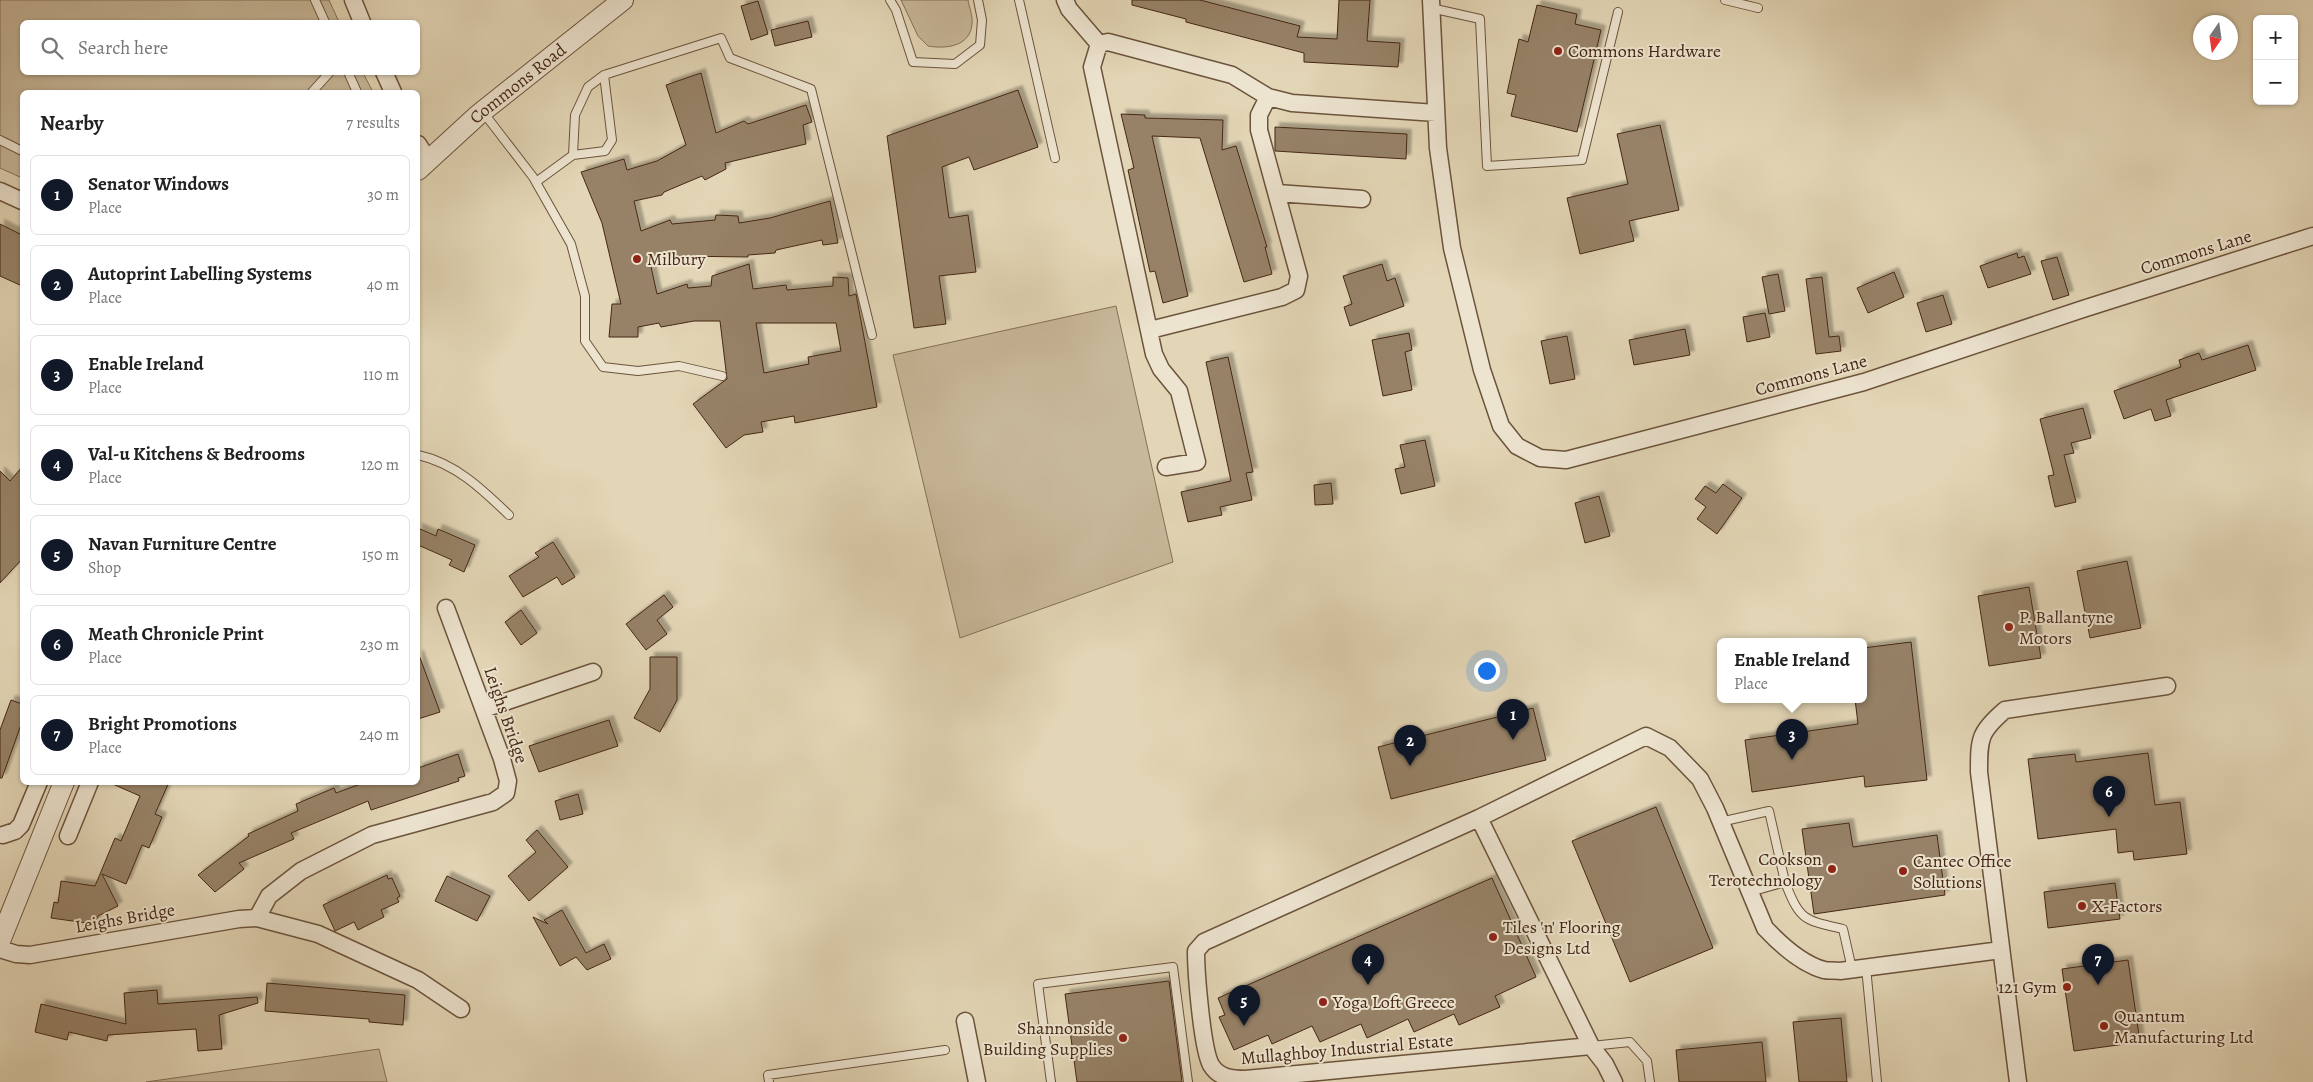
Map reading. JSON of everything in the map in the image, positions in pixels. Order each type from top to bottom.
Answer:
[{"type":"street","points":[[352,0],[361,20]]},
{"type":"street","name":"Commons Road","points":[[421,158],[623,0]]},
{"type":"street","points":[[1065,0],[1069,9],[1098,44]]},
{"type":"street","name":"Commons Lane","points":[[1431,4],[1436,113],[1452,248],[1482,370],[1501,426],[1517,446],[1540,458],[1566,460],[1864,382],[2083,309],[2313,236]]},
{"type":"street","points":[[1098,44],[1108,42],[1232,75],[1268,96],[1292,103],[1436,113]]},
{"type":"street","points":[[1098,44],[1092,67],[1154,354],[1161,369],[1179,391],[1197,462],[1166,467]]},
{"type":"street","points":[[385,75],[392,90]]},
{"type":"street","points":[[1150,330],[1282,297],[1296,290],[1299,276],[1259,130],[1259,115],[1268,96]]},
{"type":"street","points":[[0,191],[20,200]]},
{"type":"street","points":[[1277,193],[1362,199]]},
{"type":"street","name":"Leighs Bridge","points":[[257,918],[269,896],[301,871],[354,844],[372,835],[493,802],[506,793],[508,781],[484,709],[446,608]]},
{"type":"street","points":[[484,709],[593,672]]},
{"type":"street","points":[[2018,1082],[1979,772],[1979,743],[1989,724],[2006,710],[2167,686]]},
{"type":"street","name":"Mullaghboy Industrial Estate","points":[[1592,1046],[1333,1076],[1229,1080],[1211,1066],[1207,1052],[1196,969],[1196,951],[1204,942],[1480,818],[1646,736],[1670,748],[1700,779],[1765,928],[1776,940],[1794,954],[1824,970],[1859,968],[2001,950]]},
{"type":"street","points":[[3,835],[15,831],[21,825],[38,785]]},
{"type":"street","points":[[0,941],[63,785]]},
{"type":"street","points":[[68,836],[89,785]]},
{"type":"street","points":[[1480,818],[1592,1046],[1605,1064],[1614,1082]]},
{"type":"street","name":"Leighs Bridge","points":[[0,949],[16,954],[30,955],[239,919],[257,918],[318,934],[418,980],[461,1009]]},
{"type":"street","points":[[965,1021],[977,1082]]},
{"type":"lane","points":[[315,0],[324,20]]},
{"type":"lane","points":[[890,0],[896,10],[914,62],[955,64],[980,45],[982,20],[978,0]]},
{"type":"lane","points":[[1019,0],[1055,158]]},
{"type":"lane","points":[[1725,0],[1758,8]]},
{"type":"lane","points":[[1431,4],[1480,19],[1487,166],[1582,160],[1618,12]]},
{"type":"lane","points":[[573,155],[575,115],[588,87],[604,75],[720,38],[730,58],[811,89],[872,335]]},
{"type":"lane","points":[[314,90],[327,75]]},
{"type":"lane","points":[[349,75],[356,90]]},
{"type":"lane","points":[[536,182],[573,155],[604,151],[612,140],[604,75]]},
{"type":"lane","points":[[482,112],[536,182],[571,244],[585,296],[585,341],[603,367],[638,371],[679,366],[722,376]]},
{"type":"lane","points":[[0,140],[20,149]]},
{"type":"lane","points":[[420,456],[451,466],[479,487],[509,515]]},
{"type":"lane","points":[[1720,822],[1769,811],[1785,882],[1795,908],[1808,920],[1843,929],[1859,968],[1877,1082]]},
{"type":"lane","points":[[1750,892],[1785,882]]},
{"type":"lane","points":[[1051,1082],[1038,984],[1173,967],[1188,1082]]},
{"type":"lane","points":[[1592,1046],[1630,1042],[1647,1061],[1650,1082]]},
{"type":"lane","points":[[769,1082],[768,1075],[944,1050]]},
{"type":"shaded area","points":[[0,0],[329,0],[338,20],[20,20],[20,75],[364,75],[372,90],[20,90],[20,177],[0,168]]},
{"type":"shaded area","points":[[901,0],[968,0],[972,24],[967,38],[956,45],[928,46],[918,36]]},
{"type":"shaded area","points":[[1116,306],[1173,562],[960,638],[893,355]]},
{"type":"shaded area","points":[[379,1049],[387,1082],[146,1082]]},
{"type":"building","points":[[1132,0],[1200,0],[1300,26],[1297,37],[1337,39],[1339,0],[1370,0],[1367,41],[1400,43],[1398,67],[1304,62],[1304,53],[1186,22],[1186,19],[1132,5]]},
{"type":"building","points":[[758,1],[768,34],[751,40],[741,6]]},
{"type":"building","points":[[1537,5],[1577,14],[1575,24],[1601,30],[1577,132],[1511,116],[1516,95],[1507,93],[1519,39],[1528,42]]},
{"type":"building","points":[[808,21],[812,37],[775,46],[771,30]]},
{"type":"building","name":"Milbury","points":[[701,73],[716,133],[744,121],[748,124],[806,105],[812,122],[803,125],[806,144],[725,163],[726,169],[705,180],[702,176],[664,192],[662,195],[634,201],[641,231],[670,220],[672,224],[715,220],[716,215],[738,216],[739,223],[770,218],[830,201],[838,243],[823,245],[822,240],[776,250],[775,253],[748,255],[748,257],[675,256],[650,262],[657,294],[687,284],[688,288],[711,286],[712,276],[749,264],[753,289],[786,285],[787,290],[833,286],[833,277],[848,278],[849,296],[856,294],[877,407],[795,423],[794,416],[761,422],[763,432],[744,435],[726,448],[693,404],[727,379],[720,321],[694,321],[661,327],[659,323],[638,327],[638,337],[609,337],[612,304],[621,304],[602,223],[581,172],[624,159],[627,170],[657,161],[686,145],[666,85]],"holes":[[[756,323],[836,323],[841,351],[808,357],[809,364],[764,373]]]},
{"type":"building","points":[[1018,90],[1038,147],[974,170],[969,157],[942,167],[949,218],[968,215],[976,272],[939,276],[946,324],[914,328],[887,136]]},
{"type":"building","points":[[1121,114],[1145,115],[1145,118],[1223,120],[1222,150],[1236,146],[1267,247],[1265,247],[1272,274],[1244,282],[1200,138],[1152,136],[1188,296],[1163,303],[1155,271],[1150,272],[1128,170],[1134,168]]},
{"type":"building","points":[[1660,125],[1679,210],[1629,221],[1634,241],[1580,254],[1567,198],[1628,184],[1617,134]]},
{"type":"building","points":[[1275,127],[1407,134],[1406,159],[1275,151]]},
{"type":"building","points":[[0,224],[20,234],[20,285],[0,276]]},
{"type":"building","points":[[2017,253],[2018,258],[2024,256],[2031,274],[1988,288],[1980,266]]},
{"type":"building","points":[[2057,257],[2069,295],[2053,300],[2041,261]]},
{"type":"building","points":[[1382,264],[1387,281],[1395,278],[1404,306],[1350,326],[1344,307],[1352,304],[1343,276]]},
{"type":"building","points":[[1894,272],[1904,297],[1868,313],[1857,288]]},
{"type":"building","points":[[1778,274],[1785,311],[1769,314],[1762,277]]},
{"type":"building","points":[[1822,277],[1829,337],[1839,336],[1841,351],[1816,354],[1806,279]]},
{"type":"building","points":[[1943,295],[1952,324],[1926,332],[1917,303]]},
{"type":"building","points":[[1765,313],[1770,337],[1747,342],[1743,317]]},
{"type":"building","points":[[1685,329],[1690,355],[1634,365],[1629,340]]},
{"type":"building","points":[[1409,333],[1412,350],[1405,352],[1412,390],[1383,396],[1372,340]]},
{"type":"building","points":[[1567,336],[1575,379],[1550,384],[1541,341]]},
{"type":"building","points":[[2248,345],[2256,370],[2166,400],[2171,416],[2155,421],[2151,409],[2124,419],[2114,391],[2181,367],[2179,360],[2199,353],[2202,360]]},
{"type":"building","points":[[1228,357],[1253,472],[1246,473],[1252,500],[1220,507],[1222,515],[1188,522],[1181,492],[1231,481],[1206,362]]},
{"type":"building","points":[[2083,408],[2091,438],[2071,443],[2074,453],[2064,455],[2076,502],[2055,507],[2048,476],[2054,475],[2040,419]]},
{"type":"building","points":[[1425,440],[1435,486],[1401,494],[1395,469],[1405,467],[1400,445]]},
{"type":"building","points":[[20,469],[20,561],[0,583],[0,471],[10,481]]},
{"type":"building","points":[[1331,483],[1333,504],[1315,505],[1314,485]]},
{"type":"building","points":[[1723,484],[1742,498],[1717,534],[1697,519],[1706,507],[1695,499],[1705,486],[1716,493]]},
{"type":"building","points":[[1599,496],[1610,536],[1585,543],[1575,503]]},
{"type":"building","points":[[420,529],[436,536],[438,529],[475,545],[464,572],[449,565],[452,560],[420,546]]},
{"type":"building","points":[[553,542],[575,577],[562,585],[557,577],[523,597],[509,576],[539,557],[535,553]]},
{"type":"building","points":[[2127,561],[2141,628],[2090,638],[2077,571]]},
{"type":"building","name":"P. Ballantyne Motors","points":[[2029,587],[2041,658],[1989,666],[1978,596]]},
{"type":"building","points":[[664,595],[673,607],[657,620],[667,634],[646,650],[626,624]]},
{"type":"building","points":[[521,610],[537,633],[521,645],[505,622]]},
{"type":"building","points":[[1911,642],[1927,780],[1865,787],[1864,776],[1752,792],[1745,740],[1858,724],[1855,703],[1867,703],[1867,648]]},
{"type":"building","points":[[650,657],[677,657],[677,700],[660,732],[634,718],[650,689]]},
{"type":"building","points":[[420,658],[440,712],[420,718]]},
{"type":"building","points":[[11,700],[20,703],[20,728],[2,778],[0,778],[0,730]]},
{"type":"building","points":[[1533,708],[1546,760],[1391,799],[1378,747]]},
{"type":"building","points":[[609,720],[618,746],[539,772],[529,746]]},
{"type":"building","points":[[2148,753],[2155,805],[2180,802],[2187,854],[2134,860],[2133,851],[2118,853],[2116,829],[2038,839],[2028,759],[2075,754],[2076,762]]},
{"type":"building","points":[[458,754],[465,776],[458,778],[459,781],[371,810],[368,801],[291,833],[294,839],[239,863],[244,869],[215,892],[198,875],[249,836],[248,834],[298,811],[296,804],[334,788],[336,793],[358,785],[420,785],[420,767]]},
{"type":"building","points":[[115,785],[168,785],[155,814],[162,817],[149,848],[142,845],[126,884],[102,874],[118,906],[98,916],[94,924],[51,918],[54,902],[58,903],[61,881],[95,886],[115,838],[121,841],[140,796]]},
{"type":"building","points":[[578,794],[583,814],[560,820],[555,801]]},
{"type":"building","points":[[1656,807],[1713,948],[1630,982],[1572,841]]},
{"type":"building","points":[[1849,823],[1853,847],[1937,835],[1945,895],[1814,914],[1802,829]]},
{"type":"building","points":[[537,830],[568,867],[529,901],[508,876],[536,852],[526,840]]},
{"type":"building","points":[[387,875],[388,879],[392,878],[400,896],[397,898],[399,902],[381,910],[384,917],[358,930],[354,922],[335,931],[323,905]]},
{"type":"building","points":[[447,876],[490,896],[477,921],[435,901]]},
{"type":"building","points":[[1492,878],[1536,977],[1495,996],[1500,1007],[1459,1025],[1454,1014],[1414,1032],[1408,1019],[1367,1038],[1361,1024],[1320,1042],[1312,1026],[1272,1044],[1268,1035],[1234,1050],[1219,1017],[1225,1015],[1218,998]]},
{"type":"building","name":"X-Factors","points":[[2115,883],[2120,919],[2048,928],[2044,892]]},
{"type":"building","points":[[562,910],[586,953],[604,944],[611,959],[587,970],[576,957],[560,966],[533,917],[548,924],[544,920]]},
{"type":"building","points":[[2128,960],[2140,1042],[2074,1051],[2062,969]]},
{"type":"building","name":"Shannonside Building Supplies","points":[[1169,981],[1182,1082],[1077,1082],[1065,994]]},
{"type":"building","points":[[267,983],[405,995],[403,1025],[369,1022],[369,1019],[265,1011]]},
{"type":"building","points":[[157,990],[158,1004],[257,997],[258,1003],[219,1015],[222,1049],[198,1051],[196,1029],[108,1035],[107,1041],[69,1032],[67,1040],[35,1032],[41,1004],[126,1024],[124,993]]},
{"type":"building","points":[[1841,1018],[1847,1082],[1799,1082],[1793,1022]]},
{"type":"building","points":[[1762,1042],[1766,1082],[1679,1082],[1676,1050]]},
{"type":"place","name":"Commons Hardware","points":[[1558,51]]},
{"type":"place","name":"Milbury","points":[[637,259]]},
{"type":"place","name":"P. Ballantyne Motors","points":[[2009,627]]},
{"type":"place","name":"Senator Windows","points":[[1513,740]]},
{"type":"place","name":"Enable Ireland","points":[[1792,760]]},
{"type":"place","name":"Autoprint Labelling Systems","points":[[1410,766]]},
{"type":"place","name":"Meath Chronicle Print","points":[[2109,817]]},
{"type":"place","name":"Cookson Terotechnology","points":[[1832,869]]},
{"type":"place","name":"Cantec Office Solutions","points":[[1903,871]]},
{"type":"place","name":"X-Factors","points":[[2082,906]]},
{"type":"place","name":"Tiles 'n' Flooring Designs Ltd","points":[[1493,937]]},
{"type":"place","name":"Val-u Kitchens & Bedrooms","points":[[1368,985]]},
{"type":"place","name":"Bright Promotions","points":[[2098,985]]},
{"type":"place","name":"121 Gym","points":[[2067,987]]},
{"type":"place","name":"Yoga Loft Greece","points":[[1323,1002]]},
{"type":"place","name":"Navan Furniture Centre","points":[[1244,1026]]},
{"type":"place","name":"Quantum Manufacturing Ltd","points":[[2104,1026]]},
{"type":"place","name":"Shannonside Building Supplies","points":[[1123,1038]]}]
